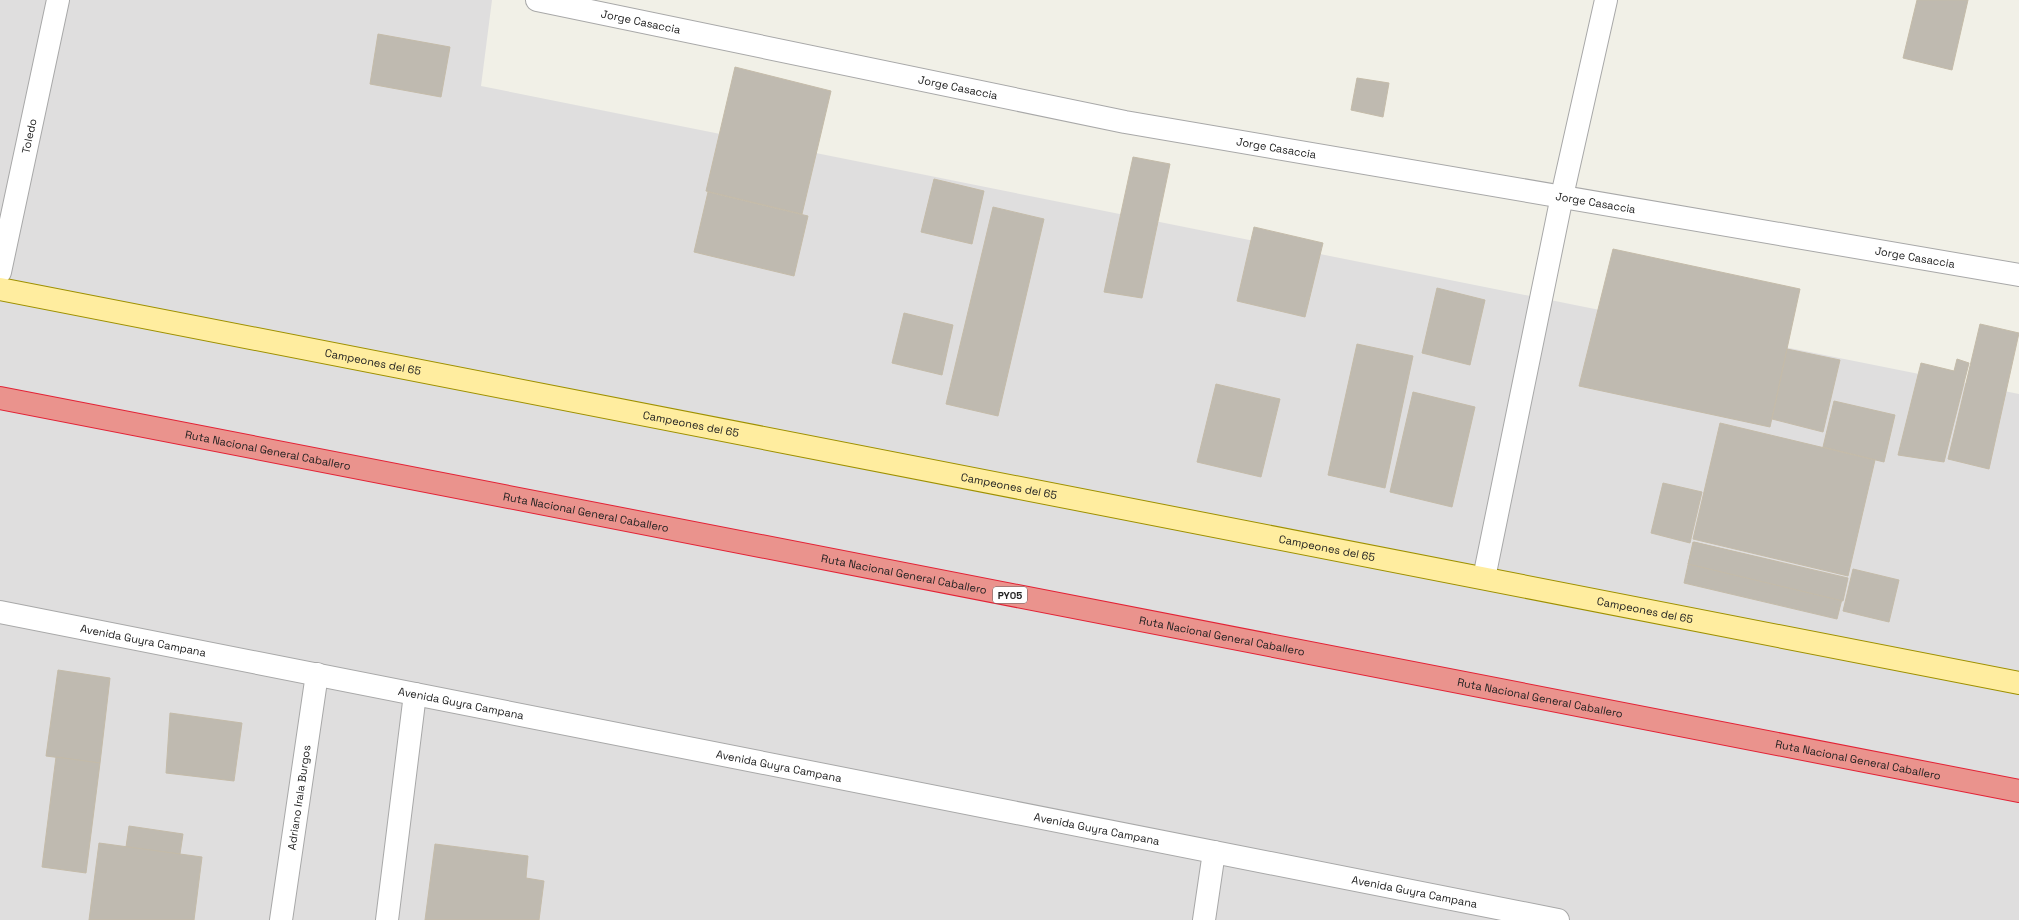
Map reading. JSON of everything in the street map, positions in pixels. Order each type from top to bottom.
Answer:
[{"type":"highway","name":"Ruta Nacional General Caballero","points":[[0,398],[2019,791]]},
{"type":"main road","name":"Campeones del 65","points":[[0,288],[2019,683]]},
{"type":"street","name":"Toledo","points":[[0,272],[58,0]]},
{"type":"street","name":"Jorge Casaccia","points":[[536,0],[1124,122],[2019,275]]},
{"type":"street","points":[[1484,578],[1562,196],[1606,0]]},
{"type":"street","name":"Avenida Guyra Campana","points":[[0,612],[1558,920]]},
{"type":"street","name":"Adriano Irala Burgos","points":[[281,920],[317,674]]},
{"type":"street","points":[[387,920],[414,694]]},
{"type":"street","points":[[1204,920],[1214,852]]},
{"type":"shaded area","points":[[0,0],[492,0],[481,86],[2019,394],[2019,920],[0,920]]},
{"type":"building","points":[[1917,0],[1968,0],[1952,70],[1903,58]]},
{"type":"building","points":[[378,34],[450,47],[441,97],[370,84]]},
{"type":"building","points":[[735,67],[831,91],[802,214],[706,191]]},
{"type":"building","points":[[1357,78],[1389,83],[1383,117],[1351,110]]},
{"type":"building","points":[[1133,157],[1170,164],[1142,298],[1104,292]]},
{"type":"building","points":[[934,179],[984,191],[972,244],[921,232]]},
{"type":"building","points":[[708,192],[808,216],[794,276],[694,252]]},
{"type":"building","points":[[993,207],[1044,219],[998,416],[946,404]]},
{"type":"building","points":[[1254,227],[1323,243],[1305,317],[1237,301]]},
{"type":"building","points":[[1613,249],[1800,289],[1770,427],[1579,386]]},
{"type":"building","points":[[1437,288],[1485,300],[1470,365],[1422,353]]},
{"type":"building","points":[[904,313],[953,325],[942,375],[892,363]]},
{"type":"building","points":[[1980,324],[2019,333],[1989,469],[1948,459]]},
{"type":"building","points":[[1357,344],[1413,356],[1385,488],[1328,475]]},
{"type":"building","points":[[1787,349],[1840,360],[1823,432],[1772,419]]},
{"type":"building","points":[[1957,359],[1969,363],[1944,462],[1898,455],[1921,363],[1954,371]]},
{"type":"building","points":[[1216,384],[1280,399],[1261,477],[1197,462]]},
{"type":"building","points":[[1413,392],[1475,407],[1452,507],[1390,492]]},
{"type":"building","points":[[1834,401],[1895,415],[1884,462],[1823,447]]},
{"type":"building","points":[[1720,423],[1875,460],[1848,576],[1693,539]]},
{"type":"building","points":[[1663,483],[1702,492],[1690,543],[1651,533]]},
{"type":"building","points":[[1693,542],[1847,579],[1837,619],[1684,583]]},
{"type":"building","points":[[1694,542],[1848,578],[1843,601],[1688,564]]},
{"type":"building","points":[[1853,569],[1899,580],[1889,622],[1843,611]]},
{"type":"building","points":[[58,670],[110,678],[100,763],[46,756]]},
{"type":"building","points":[[170,713],[242,723],[234,781],[166,773]]},
{"type":"building","points":[[56,757],[100,763],[86,873],[42,867]]},
{"type":"building","points":[[129,826],[183,834],[180,854],[126,847]]},
{"type":"building","points":[[99,843],[202,857],[194,920],[89,920]]},
{"type":"building","points":[[435,844],[528,856],[526,878],[544,881],[539,920],[425,920]]}]
